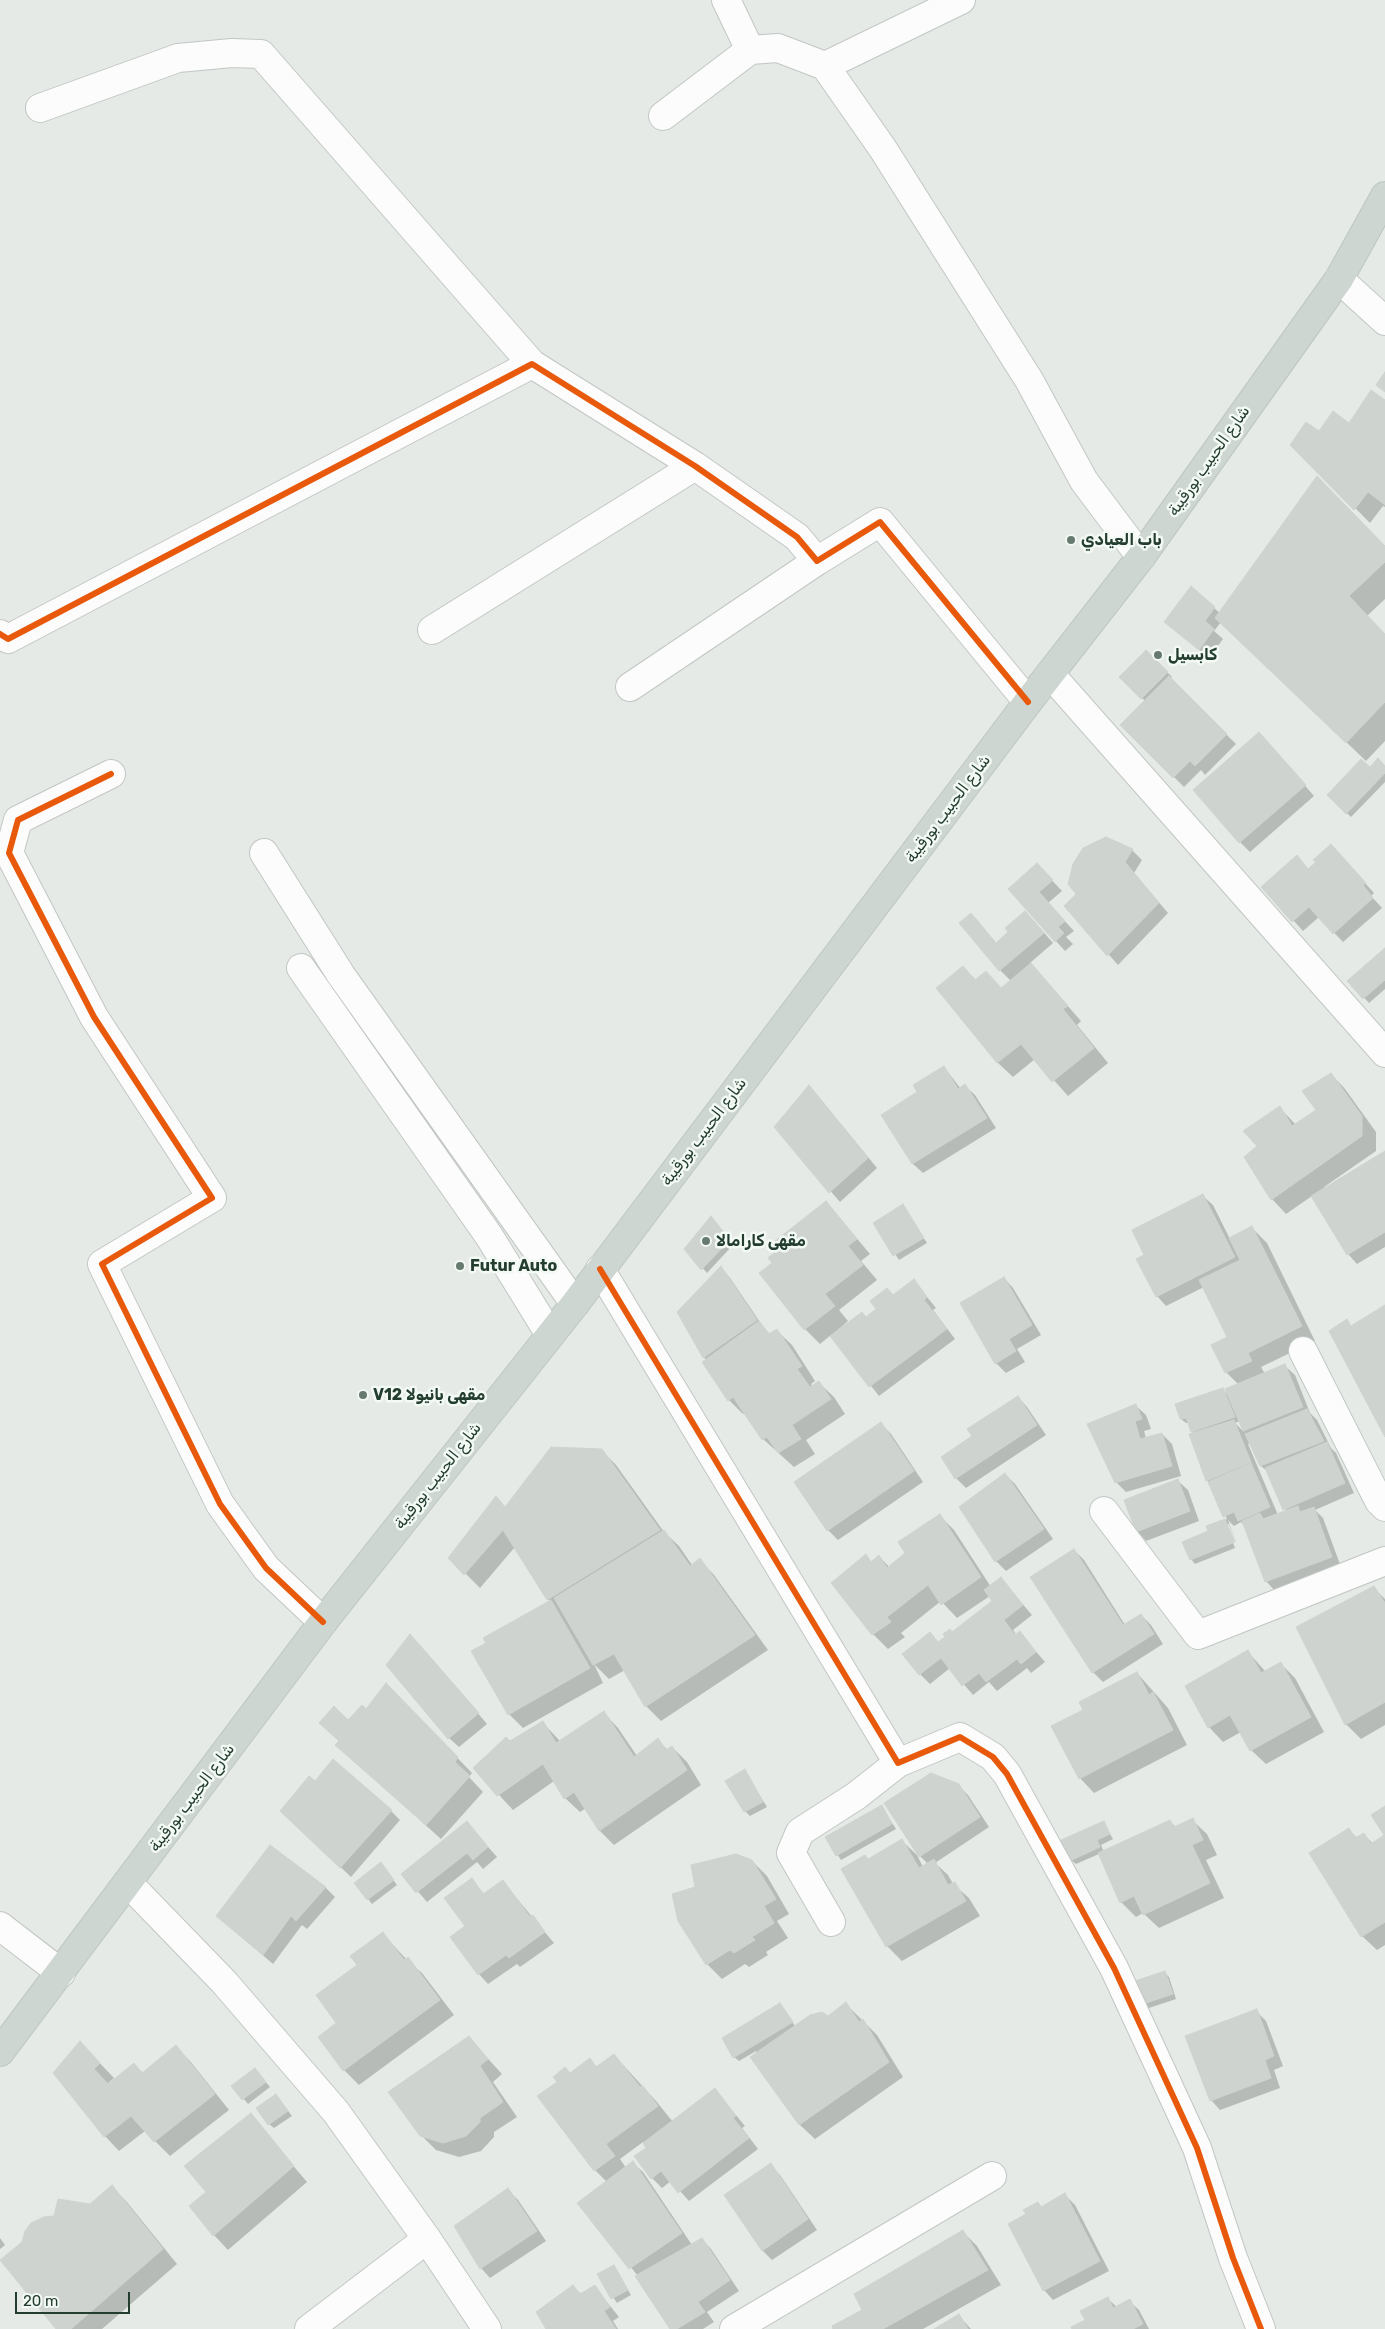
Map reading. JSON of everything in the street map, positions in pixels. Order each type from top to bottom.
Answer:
[{"type":"main road","name":"شارع الحبيب بورقيبة","points":[[0,2052],[323,1622],[575,1304],[1028,702],[1141,557],[1339,279],[1385,196]]},
{"type":"street","points":[[726,0],[750,50]]},
{"type":"street","points":[[825,66],[961,0]]},
{"type":"street","points":[[663,116],[750,50],[778,48],[825,66],[883,149],[1029,380],[1084,480],[1141,557]]},
{"type":"street","points":[[40,108],[178,58],[232,53],[261,54],[532,364],[695,466],[797,538],[817,561]]},
{"type":"street","points":[[1339,279],[1385,321]]},
{"type":"street","points":[[0,634],[8,639],[532,364]]},
{"type":"street","points":[[432,630],[695,466]]},
{"type":"street","points":[[630,687],[817,561],[880,522],[1028,702]]},
{"type":"street","points":[[1050,674],[1385,1054]]},
{"type":"street","points":[[111,774],[18,820],[9,853],[94,1017],[212,1198],[102,1264],[220,1504],[266,1568],[323,1622]]},
{"type":"street","points":[[264,853],[341,975],[575,1304]]},
{"type":"street","points":[[301,968],[489,1236],[550,1335]]},
{"type":"street","points":[[600,1269],[898,1763]]},
{"type":"street","points":[[1302,1351],[1380,1501],[1385,1507]]},
{"type":"street","points":[[1104,1511],[1198,1635],[1385,1561]]},
{"type":"street","points":[[832,1922],[791,1853],[800,1832],[856,1796],[898,1763],[960,1737],[993,1757],[1007,1774],[1114,1968],[1197,2148],[1233,2258],[1261,2329]]},
{"type":"street","points":[[128,1883],[224,1982],[336,2112],[427,2239],[487,2329]]},
{"type":"street","points":[[0,1926],[61,1973]]},
{"type":"street","points":[[734,2329],[992,2176]]},
{"type":"street","points":[[310,2329],[427,2239]]},
{"type":"building","points":[[1385,372],[1385,392],[1376,385]]},
{"type":"building","points":[[1371,390],[1385,400],[1385,505],[1368,492],[1354,510],[1290,445],[1306,422],[1319,431],[1333,411],[1349,423]]},
{"type":"building","points":[[1317,476],[1385,546],[1385,562],[1349,596],[1385,634],[1385,702],[1346,743],[1215,618]]},
{"type":"building","points":[[1191,586],[1215,607],[1205,621],[1214,629],[1199,650],[1164,622]]},
{"type":"building","points":[[1146,650],[1168,672],[1141,699],[1119,677]]},
{"type":"building","points":[[1169,676],[1227,734],[1195,766],[1190,761],[1173,778],[1120,725]]},
{"type":"building","points":[[1259,732],[1306,785],[1239,843],[1193,790]]},
{"type":"building","points":[[1378,758],[1385,766],[1385,773],[1346,814],[1327,795],[1361,759],[1370,767]]},
{"type":"building","points":[[1106,837],[1133,849],[1125,862],[1159,903],[1107,956],[1064,906],[1076,894],[1068,884],[1073,864],[1083,848]]},
{"type":"building","points":[[1331,844],[1366,883],[1363,885],[1373,898],[1333,934],[1309,907],[1292,922],[1261,887],[1297,855],[1308,869],[1316,862],[1313,860]]},
{"type":"building","points":[[1037,863],[1053,880],[1039,892],[1065,921],[1058,927],[1064,933],[1055,942],[1008,889]]},
{"type":"building","points":[[1025,911],[1044,933],[999,971],[959,923],[971,913],[996,943],[1008,932],[1005,928]]},
{"type":"building","points":[[1385,948],[1385,980],[1363,999],[1347,981]]},
{"type":"building","points":[[1031,963],[1068,1006],[1063,1009],[1094,1048],[1052,1082],[1021,1044],[997,1063],[936,988],[963,966],[975,980],[986,971],[1001,988]]},
{"type":"building","points":[[944,1066],[958,1089],[965,1084],[987,1118],[912,1164],[881,1115],[917,1092],[913,1085]]},
{"type":"building","points":[[1331,1073],[1362,1116],[1362,1136],[1271,1200],[1244,1157],[1257,1146],[1243,1131],[1280,1106],[1292,1126],[1316,1110],[1302,1091]]},
{"type":"building","points":[[809,1085],[868,1158],[829,1193],[774,1127]]},
{"type":"building","points":[[1385,1151],[1385,1232],[1347,1255],[1311,1196]]},
{"type":"building","points":[[1203,1194],[1235,1257],[1156,1297],[1136,1259],[1144,1255],[1132,1230]]},
{"type":"building","points":[[826,1201],[857,1239],[848,1246],[863,1265],[825,1294],[835,1306],[804,1330],[759,1273],[772,1263],[768,1258],[775,1252],[770,1245]]},
{"type":"building","points":[[903,1204],[924,1238],[893,1256],[873,1223]]},
{"type":"building","points":[[711,1216],[730,1240],[701,1270],[684,1249]]},
{"type":"building","points":[[1252,1226],[1302,1326],[1248,1353],[1252,1361],[1225,1373],[1211,1345],[1227,1337],[1199,1280],[1240,1260],[1229,1238]]},
{"type":"building","points":[[721,1266],[757,1320],[703,1358],[677,1312]]},
{"type":"building","points":[[1004,1277],[1032,1325],[1009,1339],[1016,1351],[995,1364],[960,1303]]},
{"type":"building","points":[[914,1279],[927,1297],[924,1300],[947,1329],[869,1387],[830,1336],[862,1312],[866,1317],[876,1309],[870,1301],[887,1288],[893,1295]]},
{"type":"building","points":[[1385,1305],[1385,1437],[1329,1331],[1347,1319],[1351,1326]]},
{"type":"building","points":[[759,1321],[769,1334],[777,1329],[802,1366],[797,1369],[810,1387],[819,1381],[831,1399],[792,1425],[801,1439],[778,1453],[767,1437],[762,1440],[733,1397],[728,1401],[702,1362]]},
{"type":"building","points":[[1285,1364],[1303,1407],[1243,1431],[1225,1389]]},
{"type":"building","points":[[1223,1388],[1235,1417],[1191,1432],[1186,1418],[1180,1419],[1175,1404]]},
{"type":"building","points":[[1018,1396],[1037,1425],[955,1479],[941,1457],[972,1436],[967,1429]]},
{"type":"building","points":[[1136,1404],[1142,1419],[1135,1421],[1140,1439],[1162,1433],[1172,1466],[1115,1483],[1087,1424]]},
{"type":"building","points":[[1307,1409],[1324,1441],[1260,1466],[1245,1434]]},
{"type":"building","points":[[1234,1420],[1251,1462],[1206,1481],[1189,1434]]},
{"type":"building","points":[[881,1422],[914,1471],[827,1531],[794,1482]]},
{"type":"building","points":[[1327,1442],[1345,1483],[1283,1510],[1265,1468]]},
{"type":"building","points":[[551,1447],[602,1449],[660,1530],[547,1600],[503,1530],[464,1575],[448,1558],[496,1496],[505,1507]]},
{"type":"building","points":[[1251,1463],[1270,1507],[1238,1521],[1234,1512],[1223,1517],[1208,1482]]},
{"type":"building","points":[[1005,1473],[1044,1529],[995,1562],[959,1507]]},
{"type":"building","points":[[1178,1479],[1190,1511],[1136,1532],[1124,1500]]},
{"type":"building","points":[[1298,1506],[1300,1512],[1314,1507],[1332,1557],[1265,1582],[1242,1521],[1260,1513],[1263,1519]]},
{"type":"building","points":[[940,1514],[981,1577],[941,1605],[928,1585],[887,1617],[891,1622],[872,1635],[831,1583],[866,1554],[871,1562],[879,1555],[887,1568],[905,1553],[898,1542]]},
{"type":"building","points":[[1225,1519],[1235,1542],[1190,1560],[1182,1542],[1208,1531],[1206,1526]]},
{"type":"building","points":[[664,1530],[690,1566],[700,1558],[755,1635],[645,1707],[614,1654],[593,1665],[554,1598]]},
{"type":"building","points":[[1074,1549],[1123,1625],[1141,1614],[1154,1634],[1092,1673],[1030,1577]]},
{"type":"building","points":[[1001,1577],[1023,1605],[1004,1620],[1015,1635],[1020,1631],[1036,1652],[1021,1664],[1017,1659],[986,1682],[979,1673],[962,1686],[941,1658],[919,1675],[902,1654],[930,1632],[938,1642],[945,1637],[943,1634],[950,1629],[952,1632],[992,1601],[984,1590]]},
{"type":"building","points":[[1374,1586],[1385,1603],[1385,1702],[1345,1725],[1296,1627]]},
{"type":"building","points":[[551,1600],[590,1668],[508,1715],[471,1651],[486,1643],[483,1638]]},
{"type":"building","points":[[410,1634],[479,1713],[448,1739],[386,1665]]},
{"type":"building","points":[[1248,1650],[1261,1673],[1281,1662],[1311,1717],[1250,1751],[1230,1715],[1208,1728],[1185,1686]]},
{"type":"building","points":[[1137,1672],[1149,1695],[1153,1692],[1173,1730],[1079,1779],[1051,1726],[1083,1710],[1079,1702]]},
{"type":"building","points":[[386,1683],[458,1757],[455,1762],[470,1776],[426,1825],[335,1745],[339,1741],[319,1723],[334,1706],[348,1720],[362,1705],[366,1709]]},
{"type":"building","points":[[604,1711],[634,1757],[658,1738],[666,1750],[672,1746],[687,1770],[599,1831],[574,1792],[564,1799],[543,1764],[497,1796],[473,1768],[506,1737],[510,1741],[543,1721],[556,1743]]},
{"type":"building","points":[[333,1759],[392,1810],[340,1868],[280,1811],[309,1776],[315,1781]]},
{"type":"building","points":[[745,1769],[763,1802],[744,1812],[725,1781]]},
{"type":"building","points":[[931,1773],[959,1784],[980,1817],[919,1857],[884,1803]]},
{"type":"building","points":[[882,1805],[892,1824],[836,1856],[825,1837]]},
{"type":"building","points":[[1385,1806],[1385,1922],[1361,1937],[1309,1853],[1349,1828],[1355,1838],[1364,1833],[1371,1844],[1384,1835],[1371,1815]]},
{"type":"building","points":[[1193,1818],[1203,1840],[1192,1845],[1210,1883],[1143,1915],[1134,1896],[1120,1903],[1098,1853],[1170,1820],[1174,1827]]},
{"type":"building","points":[[467,1821],[488,1847],[473,1860],[467,1853],[416,1893],[401,1874]]},
{"type":"building","points":[[1104,1821],[1110,1834],[1097,1840],[1100,1847],[1070,1861],[1061,1840]]},
{"type":"building","points":[[902,1839],[919,1868],[934,1859],[948,1885],[955,1882],[966,1901],[886,1947],[841,1869],[865,1855],[868,1859]]},
{"type":"building","points":[[270,1845],[326,1887],[296,1921],[291,1916],[263,1955],[216,1916]]},
{"type":"building","points":[[736,1854],[752,1860],[776,1899],[764,1906],[774,1923],[752,1937],[755,1940],[734,1953],[730,1950],[706,1965],[678,1921],[672,1894],[695,1887],[691,1865]]},
{"type":"building","points":[[381,1862],[394,1880],[367,1900],[354,1883]]},
{"type":"building","points":[[472,1878],[483,1894],[503,1880],[530,1917],[533,1915],[545,1932],[509,1958],[506,1955],[478,1975],[450,1937],[465,1926],[444,1898]]},
{"type":"building","points":[[383,1932],[404,1960],[408,1957],[440,2000],[343,2071],[318,2037],[336,2023],[316,1995],[357,1965],[350,1956]]},
{"type":"building","points":[[1165,1971],[1173,1994],[1140,2005],[1132,1982]]},
{"type":"building","points":[[846,2002],[859,2022],[863,2019],[889,2062],[799,2125],[750,2057],[810,2015],[822,2012],[828,2016]]},
{"type":"building","points":[[780,2003],[793,2022],[733,2058],[722,2038]]},
{"type":"building","points":[[1257,2009],[1274,2056],[1265,2060],[1271,2078],[1210,2101],[1185,2036]]},
{"type":"building","points":[[469,2036],[488,2059],[480,2066],[503,2102],[480,2118],[480,2122],[466,2136],[443,2143],[420,2136],[388,2092]]},
{"type":"building","points":[[80,2041],[100,2063],[94,2069],[108,2084],[134,2063],[142,2073],[176,2045],[215,2094],[154,2142],[131,2116],[104,2137],[53,2073]]},
{"type":"building","points":[[614,2054],[658,2106],[606,2144],[615,2156],[594,2171],[537,2096],[557,2082],[553,2077],[565,2067],[570,2073],[590,2058],[596,2067]]},
{"type":"building","points":[[255,2068],[266,2082],[242,2100],[231,2086]]},
{"type":"building","points":[[715,2088],[736,2116],[733,2118],[749,2138],[678,2193],[661,2171],[651,2179],[634,2156],[646,2148],[643,2143]]},
{"type":"building","points":[[276,2094],[288,2111],[268,2125],[256,2108]]},
{"type":"building","points":[[251,2113],[294,2166],[213,2236],[189,2206],[206,2192],[184,2166]]},
{"type":"building","points":[[633,2161],[682,2233],[629,2269],[577,2203]]},
{"type":"building","points":[[771,2163],[808,2219],[762,2251],[724,2195]]},
{"type":"building","points":[[112,2185],[163,2249],[71,2329],[56,2329],[0,2260],[22,2242],[25,2231],[31,2223],[44,2217],[54,2216],[58,2199],[90,2204]]},
{"type":"building","points":[[508,2188],[537,2231],[480,2269],[454,2226]]},
{"type":"building","points":[[1065,2193],[1100,2261],[1043,2291],[1008,2224],[1026,2214],[1023,2210],[1038,2202],[1041,2207]]},
{"type":"building","points":[[963,2230],[988,2270],[883,2329],[833,2329],[832,2326],[862,2310],[854,2294]]},
{"type":"building","points":[[702,2238],[730,2280],[698,2302],[705,2312],[677,2329],[670,2329],[635,2276]]},
{"type":"building","points":[[614,2265],[628,2290],[611,2299],[597,2274]]},
{"type":"building","points":[[573,2285],[580,2294],[595,2285],[610,2307],[604,2311],[616,2329],[546,2329],[536,2312]]},
{"type":"building","points":[[1108,2297],[1113,2308],[1130,2299],[1143,2324],[1133,2329],[1072,2329],[1071,2327],[1085,2320],[1080,2311]]},
{"type":"building","points":[[959,2314],[968,2329],[934,2329]]},
{"type":"cycle path","points":[[0,634],[8,639],[532,364],[695,466],[797,537],[817,561],[880,522],[1028,702]]},
{"type":"cycle path","points":[[111,774],[18,820],[9,853],[94,1017],[212,1198],[102,1264],[220,1504],[266,1568],[323,1622]]},
{"type":"cycle path","points":[[600,1269],[898,1763],[960,1737],[993,1757],[1007,1774],[1114,1968],[1197,2148],[1233,2258],[1261,2329]]},
{"type":"place","name":"باب العيادي","points":[[1071,540]]},
{"type":"place","name":"كابسيل","points":[[1158,655]]},
{"type":"place","name":"مقهى كارامالا","points":[[706,1241]]},
{"type":"place","name":"Futur Auto","points":[[460,1266]]},
{"type":"place","name":"V12 مقهى بانيولا","points":[[363,1395]]}]
